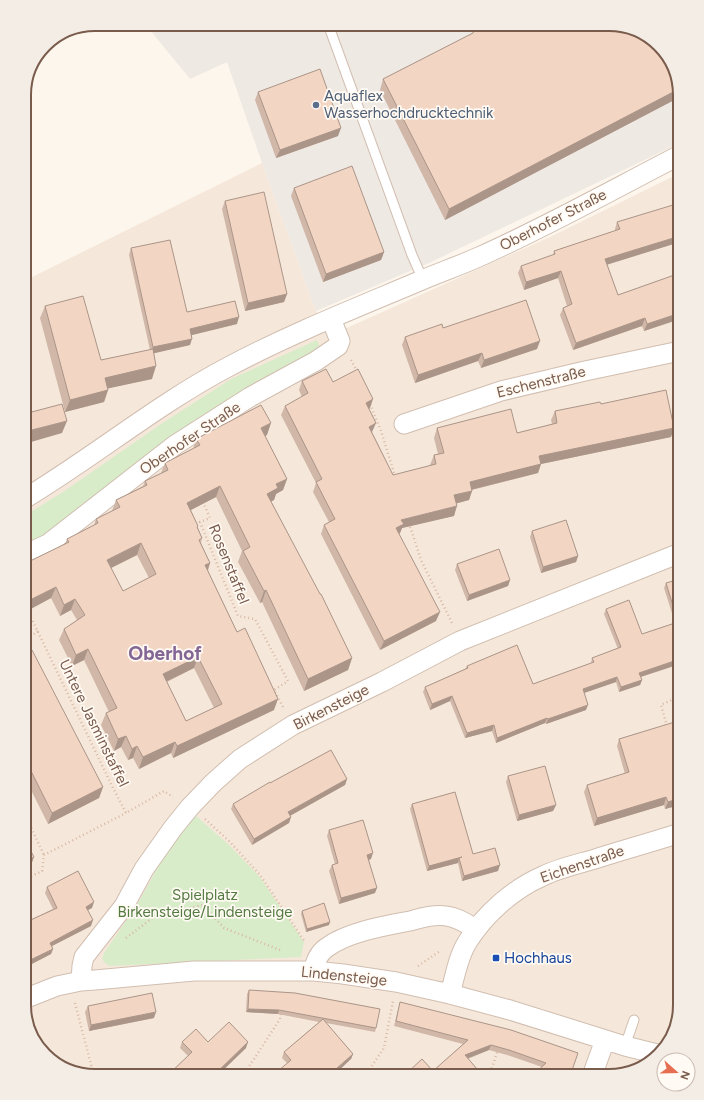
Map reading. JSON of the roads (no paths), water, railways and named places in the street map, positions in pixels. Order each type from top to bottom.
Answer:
[{"type":"street","name":"Oberhofer Straße","points":[[31,494],[74,468],[186,390],[227,368],[272,345],[331,318],[480,256],[550,223],[673,159]]},
{"type":"street","name":"Oberhofer Straße","points":[[31,552],[48,544],[175,445],[250,397],[316,361],[338,346],[340,341],[331,318]]},
{"type":"street","name":"Eschenstraße","points":[[404,424],[501,391],[673,352]]},
{"type":"street","name":"Birkensteige","points":[[81,981],[84,958],[124,906],[144,869],[173,828],[212,783],[240,759],[294,725],[382,682],[460,641],[673,556]]},
{"type":"street","name":"Eichenstraße","points":[[450,994],[462,955],[472,936],[497,906],[542,876],[563,868],[673,835]]},
{"type":"street","points":[[314,967],[325,948],[338,940],[373,928],[431,916],[445,915],[456,917],[472,936]]},
{"type":"street","name":"Lindensteige","points":[[31,996],[57,986],[81,981],[194,971],[314,967],[401,983],[450,994],[510,1010],[605,1040],[651,1053]]},
{"type":"street","points":[[595,1069],[605,1040]]},
{"type":"lane","points":[[331,31],[412,255],[423,280]]},
{"type":"lane","points":[[625,1046],[634,1020]]},
{"type":"place","name":"Aquaflex Wasserhochdrucktechnik","points":[[316,105]]},
{"type":"place","name":"Hochhaus","points":[[496,958]]},
{"type":"district","name":"Oberhof","points":[[165,653]]},
{"type":"park label","name":"Spielplatz Birkensteige/Lindensteige","points":[[205,904]]}]
